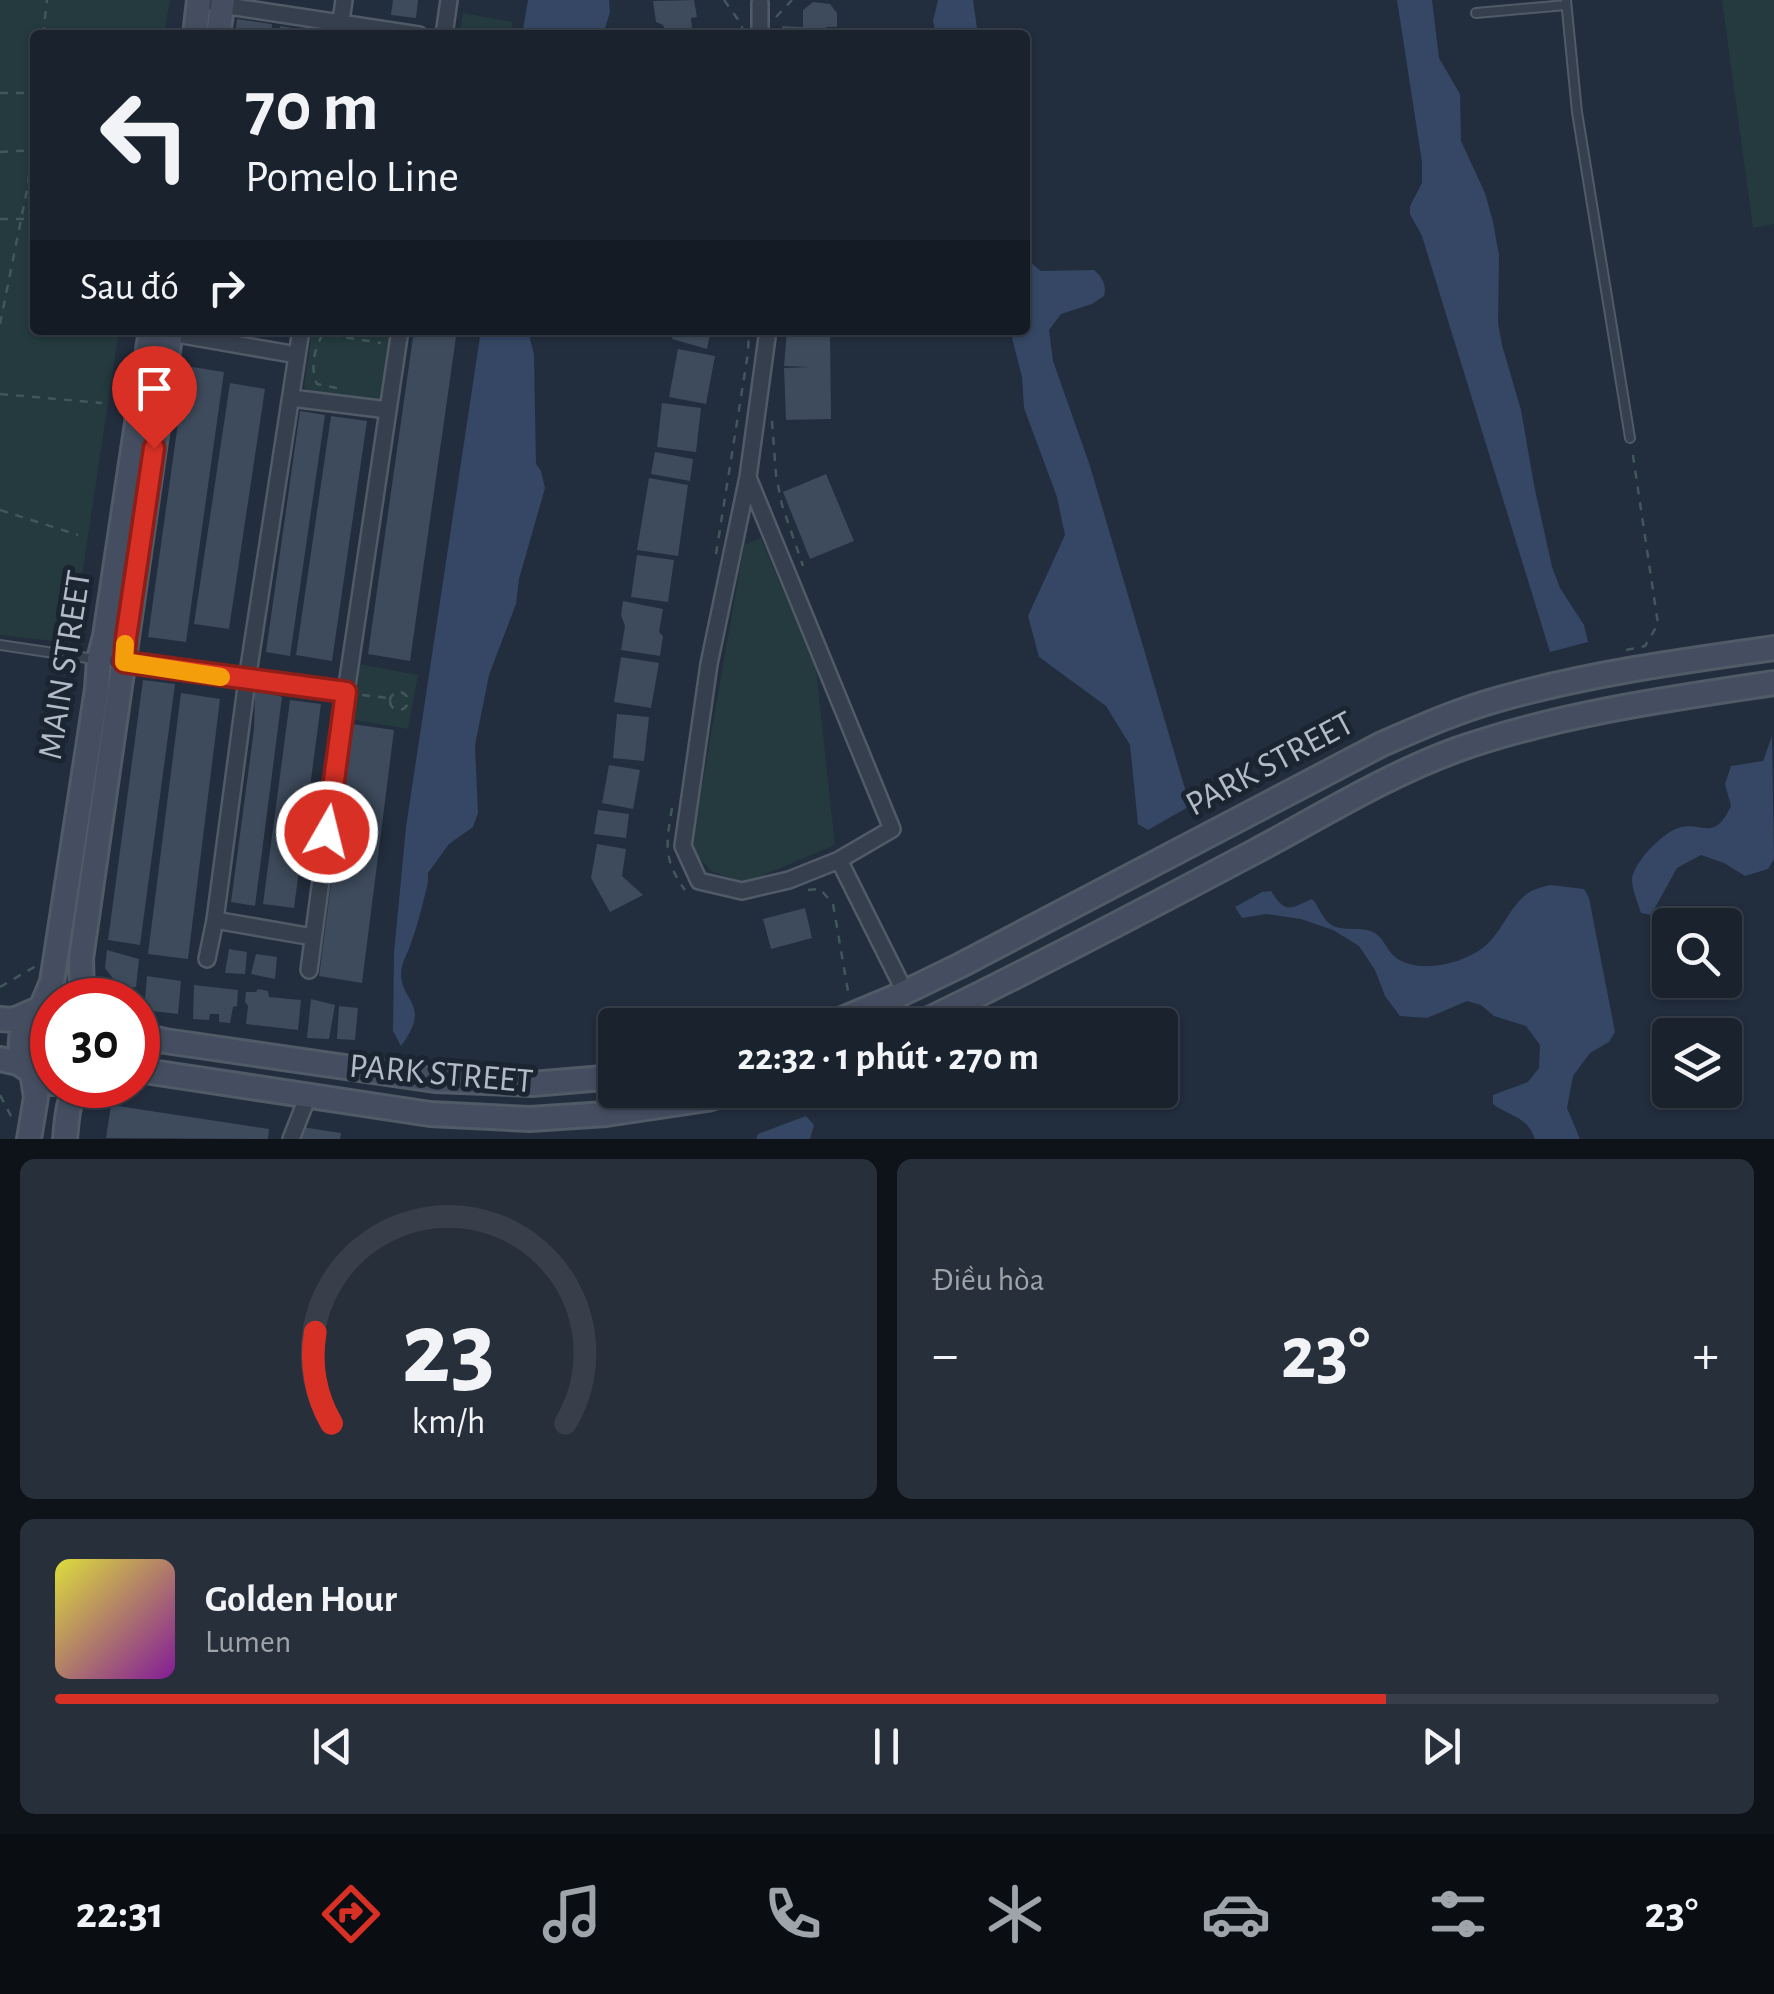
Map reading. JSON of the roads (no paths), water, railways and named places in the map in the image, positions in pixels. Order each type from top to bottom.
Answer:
[{"type":"street","points":[[196,30],[199,1],[340,29],[344,0]]},
{"type":"street","points":[[445,30],[449,0]]},
{"type":"street","points":[[760,1],[760,30]]},
{"type":"street","points":[[219,30],[226,4]]},
{"type":"street","name":"MAIN STREET","points":[[53,978],[99,659],[163,335]]},
{"type":"street","name":"MAIN STREET","points":[[81,978],[80,958],[132,664],[126,638],[164,335]]},
{"type":"street","points":[[186,335],[297,355]]},
{"type":"street","points":[[207,959],[216,920],[247,680],[299,335]]},
{"type":"street","points":[[309,970],[399,335]]},
{"type":"street","points":[[748,478],[892,829],[839,860],[789,880],[742,891],[699,881],[683,846],[709,664],[748,478],[767,335]]},
{"type":"street","points":[[291,398],[388,410]]},
{"type":"street","name":"PARK STREET","points":[[860,1008],[905,992],[1382,744],[1442,718],[1558,684],[1774,648]]},
{"type":"street","points":[[99,659],[346,692]]},
{"type":"street","name":"PARK STREET","points":[[951,1008],[1396,776],[1452,752],[1503,734],[1566,719],[1774,683]]},
{"type":"street","points":[[839,860],[905,992]]},
{"type":"street","points":[[216,920],[313,937]]},
{"type":"street","points":[[1007,941],[1022,972]]},
{"type":"street","points":[[0,1019],[13,1020],[30,1013]]},
{"type":"street","name":"MAIN STREET","points":[[30,1020],[21,1034],[22,1056],[30,1064]]},
{"type":"street","name":"PARK STREET","points":[[160,1040],[435,1080],[532,1084],[598,1078]]},
{"type":"street","points":[[0,1059],[30,1070]]},
{"type":"street","name":"PARK STREET","points":[[160,1073],[430,1114],[530,1119],[646,1108]]},
{"type":"street","points":[[569,1081],[571,1116]]},
{"type":"street","points":[[291,1139],[308,1096]]},
{"type":"street","points":[[64,1139],[68,1108]]},
{"type":"lane","points":[[1476,13],[1566,3],[1577,112],[1630,438]]},
{"type":"lane","points":[[0,645],[99,659]]},
{"type":"water","points":[[528,0],[609,0],[605,30],[523,30]]},
{"type":"water","points":[[938,0],[973,0],[977,30],[935,30]]},
{"type":"water","points":[[1397,0],[1432,0],[1439,58],[1460,94],[1461,141],[1485,193],[1493,222],[1499,255],[1498,323],[1521,410],[1552,567],[1560,588],[1584,625],[1588,642],[1550,652],[1422,236],[1410,214],[1422,183],[1422,162]]},
{"type":"water","points":[[1030,262],[1041,271],[1094,270],[1104,285],[1104,296],[1061,314],[1049,330],[1053,361],[1090,466],[1190,806],[1148,830],[1138,824],[1130,745],[1106,706],[1039,657],[1028,616],[1065,535],[1057,497],[1024,408],[1022,377],[1011,335],[1030,335]]},
{"type":"water","points":[[480,335],[529,335],[534,355],[536,464],[545,488],[519,579],[516,604],[489,675],[475,745],[478,813],[473,827],[449,844],[428,873],[418,921],[402,966],[401,978],[415,1019],[401,1046],[393,1031],[394,953],[406,827]]},
{"type":"water","points":[[1772,736],[1774,859],[1768,869],[1745,876],[1701,855],[1677,868],[1651,915],[1641,913],[1632,881],[1649,850],[1678,828],[1713,828],[1719,824],[1731,806],[1725,784],[1731,766],[1763,761]]},
{"type":"water","points":[[1550,885],[1584,889],[1589,898],[1615,1032],[1609,1042],[1590,1053],[1573,1076],[1567,1108],[1580,1139],[1535,1139],[1522,1121],[1493,1104],[1493,1095],[1528,1082],[1539,1068],[1540,1045],[1526,1026],[1494,1016],[1481,1005],[1467,1001],[1427,1018],[1400,1016],[1359,946],[1333,930],[1301,919],[1266,914],[1242,918],[1235,907],[1271,891],[1281,904],[1289,907],[1312,899],[1330,924],[1375,933],[1395,957],[1428,966],[1464,958],[1484,947],[1521,899]]},
{"type":"water","points":[[806,1116],[814,1125],[810,1139],[756,1139],[758,1134]]}]
